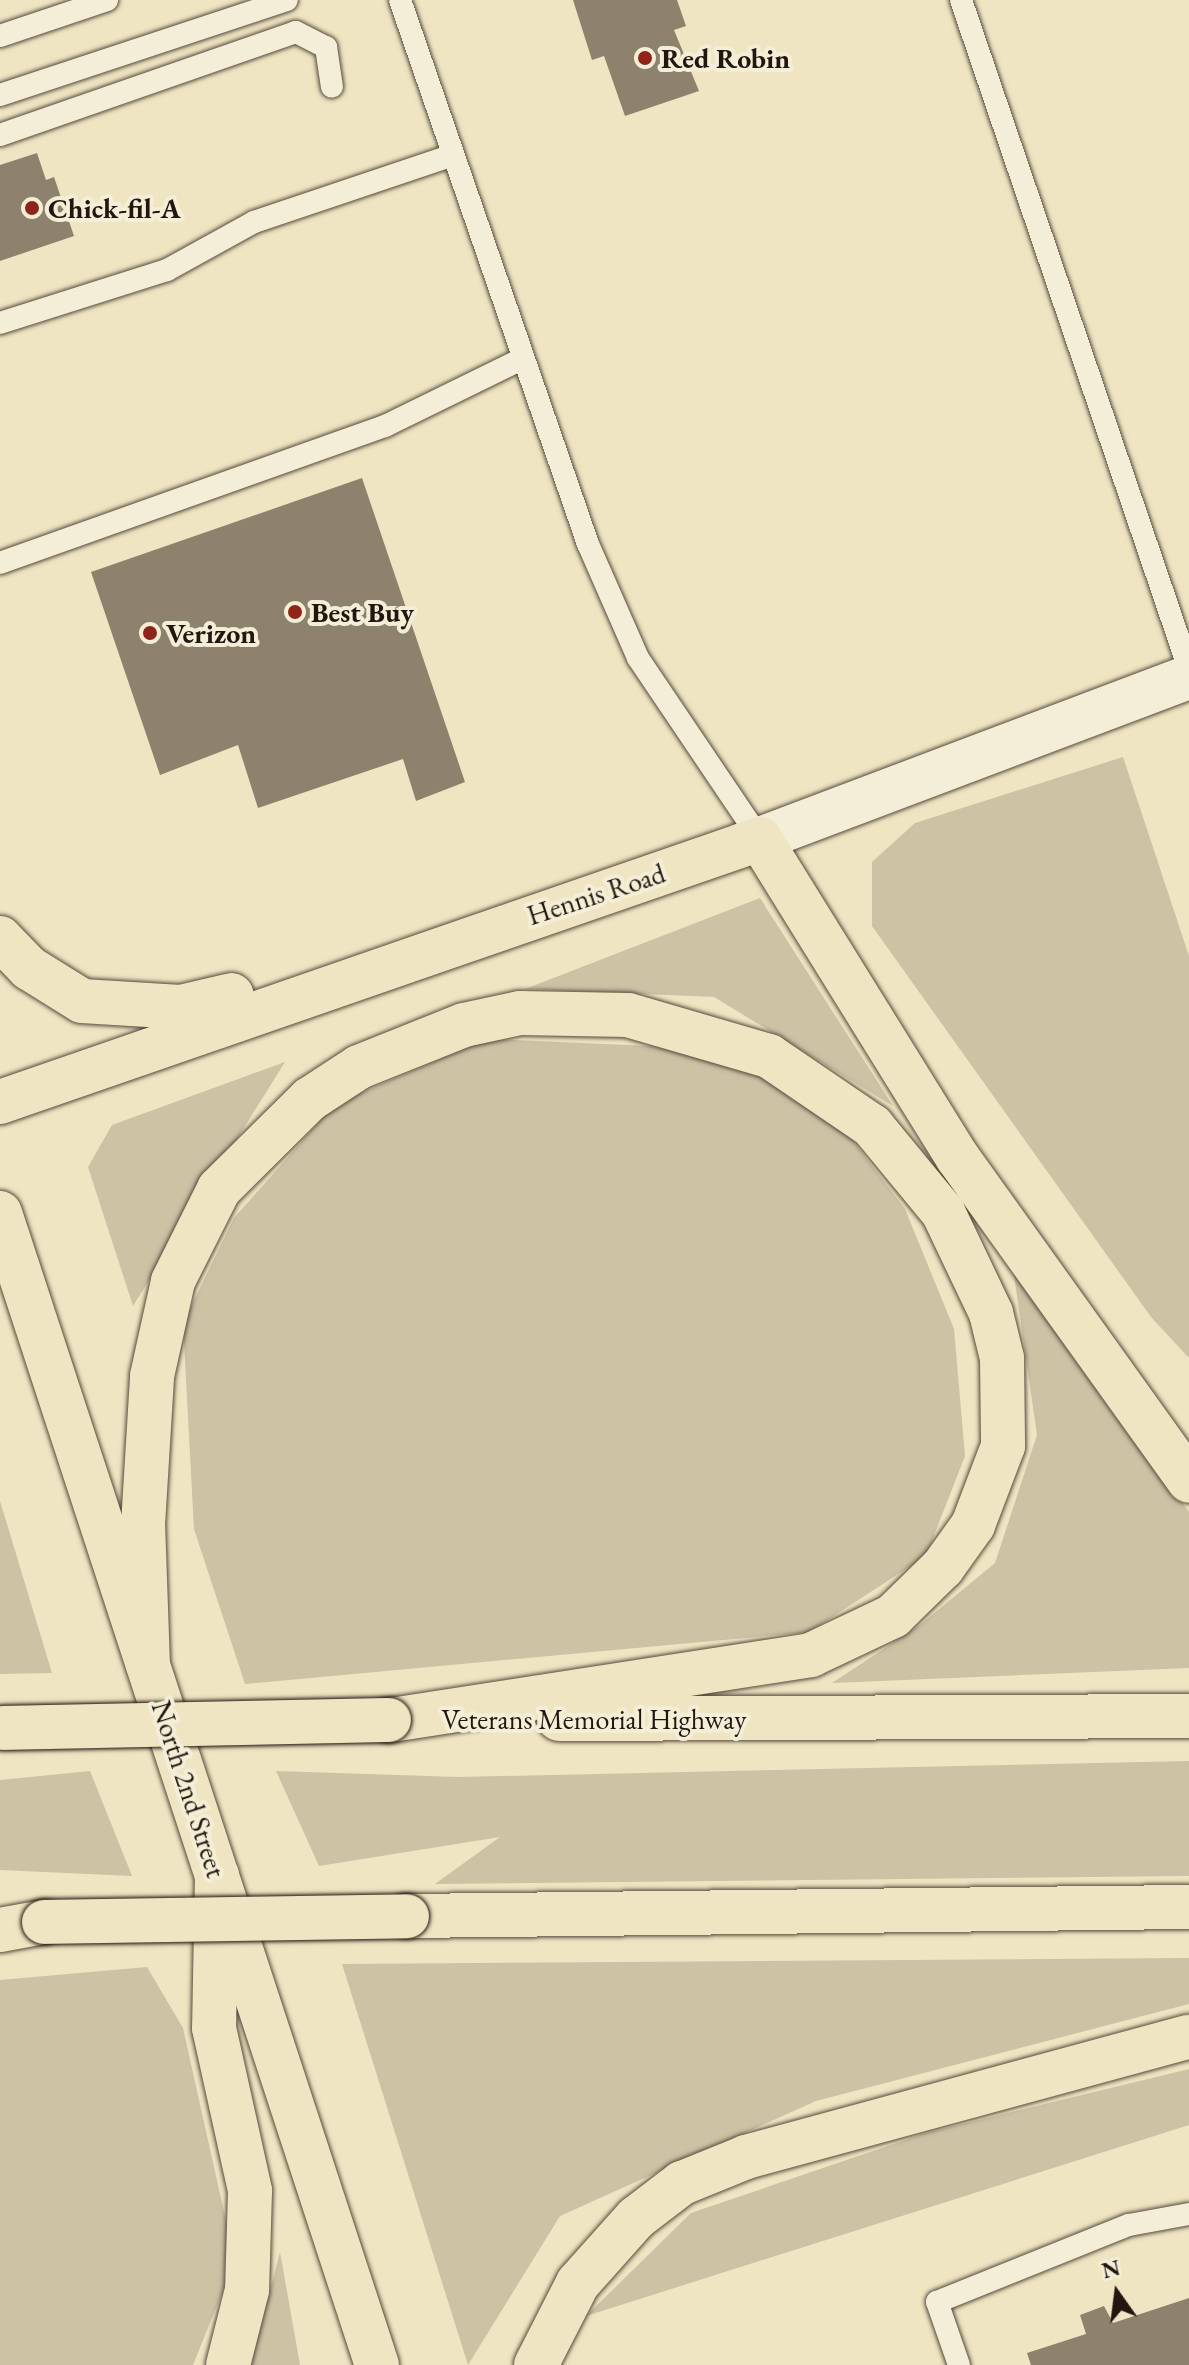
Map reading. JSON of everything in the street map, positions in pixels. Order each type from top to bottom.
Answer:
[{"type":"main road","name":"Hennis Road","points":[[0,1102],[374,968],[760,839]]},
{"type":"main road","points":[[760,839],[958,1158],[1189,1481]]},
{"type":"main road","points":[[0,938],[29,968],[82,1001],[121,1008],[181,1007],[313,968],[374,968]]},
{"type":"main road","points":[[148,1665],[143,1525],[152,1376],[173,1281],[219,1189],[310,1099],[359,1067],[464,1025],[520,1013],[628,1015],[769,1056],[872,1126],[943,1212],[991,1313],[1002,1358],[1003,1446],[973,1525],[943,1567],[893,1616],[811,1655],[389,1720]]},
{"type":"main road","name":"North 2nd Street","points":[[0,1213],[377,2365]]},
{"type":"main road","name":"Veterans Memorial Highway","points":[[2,1728],[389,1720],[1189,1716]]},
{"type":"main road","points":[[217,1875],[214,2028],[250,2191],[247,2290],[228,2365]]},
{"type":"main road","points":[[0,1922],[1189,1907]]},
{"type":"main road","points":[[0,1930],[44,1922]]},
{"type":"main road","points":[[536,2365],[578,2283],[636,2218],[682,2183],[746,2157],[1189,2037]]},
{"type":"street","name":"Hennis Road","points":[[760,839],[1189,677]]},
{"type":"lane","points":[[0,36],[107,0]]},
{"type":"lane","points":[[0,95],[287,0]]},
{"type":"lane","points":[[400,0],[450,156],[522,359],[638,658],[760,839]]},
{"type":"lane","points":[[961,0],[1189,669]]},
{"type":"lane","points":[[0,135],[296,32],[326,47],[332,87]]},
{"type":"lane","points":[[0,323],[167,270],[254,222],[450,156]]},
{"type":"lane","points":[[0,563],[385,426],[522,359]]},
{"type":"lane","points":[[959,2365],[937,2302],[1129,2225],[1189,2214]]},
{"type":"shaded area","points":[[1123,757],[1189,956],[1189,1358],[1151,1317],[872,926],[872,862],[915,823]]},
{"type":"shaded area","points":[[760,898],[893,1106],[714,997],[525,989]]},
{"type":"shaded area","points":[[488,1039],[717,1049],[831,1112],[905,1209],[954,1329],[965,1456],[926,1556],[809,1632],[245,1684],[194,1529],[183,1323],[234,1218],[335,1104]]},
{"type":"shaded area","points":[[285,1062],[133,1306],[88,1167],[112,1125]]},
{"type":"shaded area","points":[[1013,1268],[1189,1512],[1189,1668],[832,1683],[920,1625],[995,1563],[1037,1435]]},
{"type":"shaded area","points":[[0,1501],[52,1673],[0,1674]]},
{"type":"shaded area","points":[[1189,1761],[1189,1876],[435,1884],[500,1837],[319,1866],[276,1771],[458,1777]]},
{"type":"shaded area","points":[[90,1771],[132,1876],[0,1870],[0,1780]]},
{"type":"shaded area","points":[[1189,1958],[1189,2004],[816,2101],[560,2216],[468,2365],[342,1964]]},
{"type":"shaded area","points":[[147,1967],[183,2028],[235,2261],[193,2365],[0,2365],[0,1980]]},
{"type":"shaded area","points":[[1189,2069],[1189,2125],[586,2316],[691,2213],[926,2133]]},
{"type":"shaded area","points":[[280,2252],[300,2365],[251,2365]]},
{"type":"building","name":"Red Robin","points":[[573,0],[677,0],[686,26],[674,30],[699,91],[625,116],[604,56],[592,60]]},
{"type":"building","name":"Chick-fil-A","points":[[37,153],[46,180],[54,177],[74,236],[0,261],[0,165]]},
{"type":"building","points":[[362,478],[465,782],[416,801],[403,759],[258,808],[238,745],[160,775],[91,572]]},
{"type":"building","points":[[1189,2298],[1189,2365],[1031,2365],[1027,2353],[1086,2334],[1080,2315],[1104,2306],[1113,2323]]},
{"type":"place","name":"Red Robin","points":[[645,58]]},
{"type":"place","name":"Chick-fil-A","points":[[32,208]]},
{"type":"place","name":"Best Buy","points":[[295,612]]},
{"type":"place","name":"Verizon","points":[[150,633]]}]
